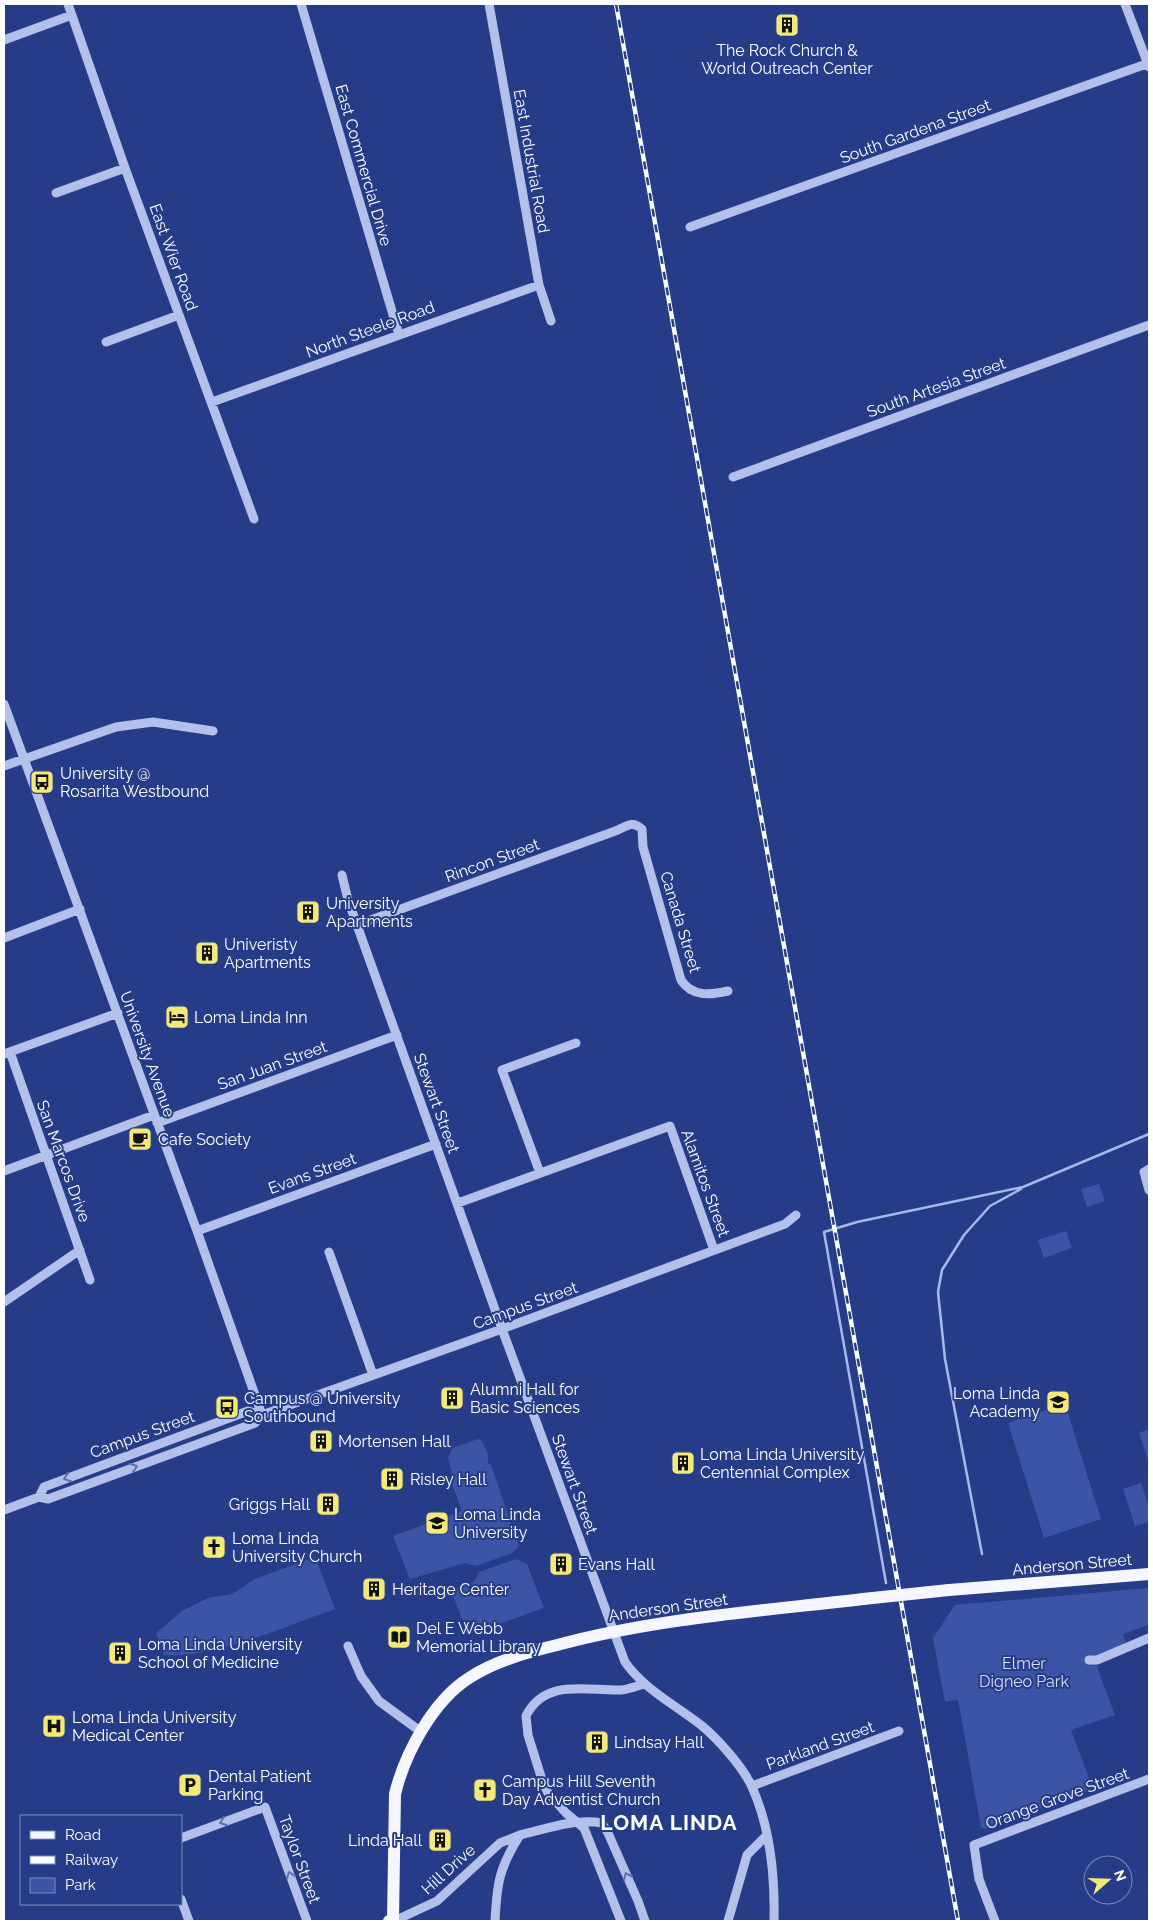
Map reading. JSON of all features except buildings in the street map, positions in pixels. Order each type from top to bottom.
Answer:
[{"type":"main road","name":"Anderson Street","points":[[392,1921],[395,1794],[405,1760],[420,1731],[458,1686],[493,1664],[613,1630],[949,1590],[1149,1574]]},
{"type":"street","name":"East Wier Road","points":[[68,4],[125,168],[254,519]]},
{"type":"street","name":"East Commercial Drive","points":[[301,4],[399,335]]},
{"type":"street","name":"East Industrial Road","points":[[489,4],[539,285],[551,321]]},
{"type":"street","points":[[1125,4],[1149,65]]},
{"type":"street","points":[[4,40],[72,15]]},
{"type":"street","name":"South Gardena Street","points":[[690,227],[1149,65]]},
{"type":"street","points":[[56,192],[125,168]]},
{"type":"street","name":"North Steele Road","points":[[212,402],[539,285]]},
{"type":"street","points":[[106,342],[179,315]]},
{"type":"street","name":"South Artesia Street","points":[[734,478],[1149,325]]},
{"type":"street","name":"University Avenue","points":[[4,704],[198,1231],[262,1415]]},
{"type":"street","points":[[4,766],[116,727],[153,722],[213,730]]},
{"type":"street","name":"Rincon Street","points":[[357,925],[630,824],[637,824]]},
{"type":"street","name":"Canada Street","points":[[637,824],[642,829],[646,856],[681,980],[685,987],[698,993],[728,991]]},
{"type":"street","name":"Stewart Street","points":[[342,876],[357,925],[502,1330],[625,1662],[644,1684],[711,1734],[752,1786],[772,1860],[775,1890],[774,1921]]},
{"type":"street","points":[[4,938],[80,910]]},
{"type":"street","points":[[7,1053],[118,1013]]},
{"type":"street","name":"San Juan Street","points":[[4,1171],[397,1036]]},
{"type":"street","points":[[458,1203],[540,1173],[502,1070],[576,1043]]},
{"type":"street","name":"San Marcos Drive","points":[[7,1053],[46,1155],[90,1280]]},
{"type":"street","name":"Alamitos Street","points":[[540,1173],[670,1126],[714,1250]]},
{"type":"street","name":"Evans Street","points":[[198,1231],[436,1144]]},
{"type":"street","points":[[1149,1169],[1144,1172],[1149,1190]]},
{"type":"street","name":"Campus Street","points":[[4,1510],[39,1497],[48,1499],[180,1451],[255,1423],[262,1415],[502,1330],[785,1224],[796,1215]]},
{"type":"street","points":[[4,1302],[80,1250]]},
{"type":"street","points":[[329,1252],[372,1375]]},
{"type":"street","name":"Campus Street","points":[[39,1497],[44,1487],[92,1468],[248,1411],[262,1415]]},
{"type":"street","points":[[1089,1660],[1097,1660],[1149,1638]]},
{"type":"street","points":[[348,1646],[361,1676],[379,1701],[420,1731]]},
{"type":"street","points":[[621,1921],[584,1828],[566,1813],[548,1793],[532,1753],[526,1716],[542,1696],[561,1689],[623,1690],[644,1684]]},
{"type":"street","name":"Parkland Street","points":[[752,1786],[900,1731]]},
{"type":"street","name":"Orange Grove Street","points":[[995,1921],[979,1879],[974,1845],[1149,1779]]},
{"type":"street","name":"Taylor Street","points":[[182,1838],[265,1807],[306,1921]]},
{"type":"street","points":[[578,1822],[602,1824],[638,1900],[645,1921]]},
{"type":"street","name":"Hill Drive","points":[[392,1921],[428,1907],[500,1843],[520,1835],[578,1822]]},
{"type":"street","points":[[495,1921],[497,1886],[502,1864],[520,1835]]},
{"type":"street","points":[[728,1921],[747,1855],[766,1836]]},
{"type":"street","points":[[182,1902],[189,1921]]},
{"type":"green space","points":[[1099,1184],[1105,1201],[1087,1207],[1081,1189]]},
{"type":"green space","points":[[1066,1231],[1072,1248],[1044,1258],[1038,1240]]},
{"type":"green space","points":[[1065,1404],[1101,1519],[1044,1538],[1008,1423]]},
{"type":"green space","points":[[1149,1429],[1149,1459],[1148,1460],[1139,1433]]},
{"type":"green space","points":[[478,1439],[482,1441],[488,1455],[488,1463],[491,1465],[519,1546],[512,1553],[476,1566],[465,1563],[410,1579],[393,1536],[462,1511],[451,1481],[454,1481],[448,1457],[453,1448]]},
{"type":"green space","points":[[1141,1483],[1149,1507],[1149,1522],[1135,1526],[1123,1489]]},
{"type":"green space","points":[[315,1557],[335,1609],[227,1647],[184,1655],[164,1655],[156,1633],[182,1611],[208,1598],[232,1594],[255,1579]]},
{"type":"green space","points":[[516,1559],[527,1564],[544,1608],[468,1635],[451,1590],[474,1582],[479,1572]]},
{"type":"green space","name":"Elmer Digneo Park","points":[[1149,1588],[1149,1625],[1123,1634],[1126,1643],[1093,1656],[1115,1715],[1071,1730],[1093,1789],[985,1829],[981,1827],[958,1700],[945,1702],[933,1638],[955,1605]]},
{"type":"waterway","points":[[886,1583],[824,1232],[857,1222],[1023,1187],[1149,1134]]},
{"type":"waterway","points":[[982,1554],[945,1359],[938,1292],[942,1270],[964,1235],[990,1206],[1021,1189]]},
{"type":"railway","points":[[616,4],[958,1921]]},
{"type":"place","name":"The Rock Church & World Outreach Center","points":[[787,25]]},
{"type":"place","name":"University @ Rosarita Westbound","points":[[42,782]]},
{"type":"place","name":"University Apartments","points":[[308,912]]},
{"type":"place","name":"Univeristy Apartments","points":[[207,953]]},
{"type":"place","name":"Loma Linda Inn","points":[[177,1017]]},
{"type":"place","name":"Cafe Society","points":[[140,1139]]},
{"type":"place","name":"Alumni Hall for Basic Sciences","points":[[452,1398]]},
{"type":"place","name":"Loma Linda Academy","points":[[1058,1402]]},
{"type":"place","name":"Campus @ University Southbound","points":[[227,1407]]},
{"type":"place","name":"Mortensen Hall","points":[[321,1441]]},
{"type":"place","name":"Loma Linda University Centennial Complex","points":[[683,1463]]},
{"type":"place","name":"Risley Hall","points":[[392,1479]]},
{"type":"place","name":"Griggs Hall","points":[[328,1504]]},
{"type":"place","name":"Loma Linda University","points":[[437,1523]]},
{"type":"place","name":"Loma Linda University Church","points":[[214,1547]]},
{"type":"place","name":"Evans Hall","points":[[561,1564]]},
{"type":"place","name":"Heritage Center","points":[[374,1589]]},
{"type":"place","name":"Del E Webb Memorial Library","points":[[399,1637]]},
{"type":"place","name":"Loma Linda University School of Medicine","points":[[120,1653]]},
{"type":"place","name":"Loma Linda University Medical Center","points":[[54,1726]]},
{"type":"place","name":"Lindsay Hall","points":[[597,1742]]},
{"type":"place","name":"Dental Patient Parking","points":[[190,1785]]},
{"type":"place","name":"Campus Hill Seventh Day Adventist Church","points":[[485,1790]]},
{"type":"place","name":"Linda Hall","points":[[440,1840]]},
{"type":"district","name":"LOMA LINDA","points":[[669,1823]]}]
